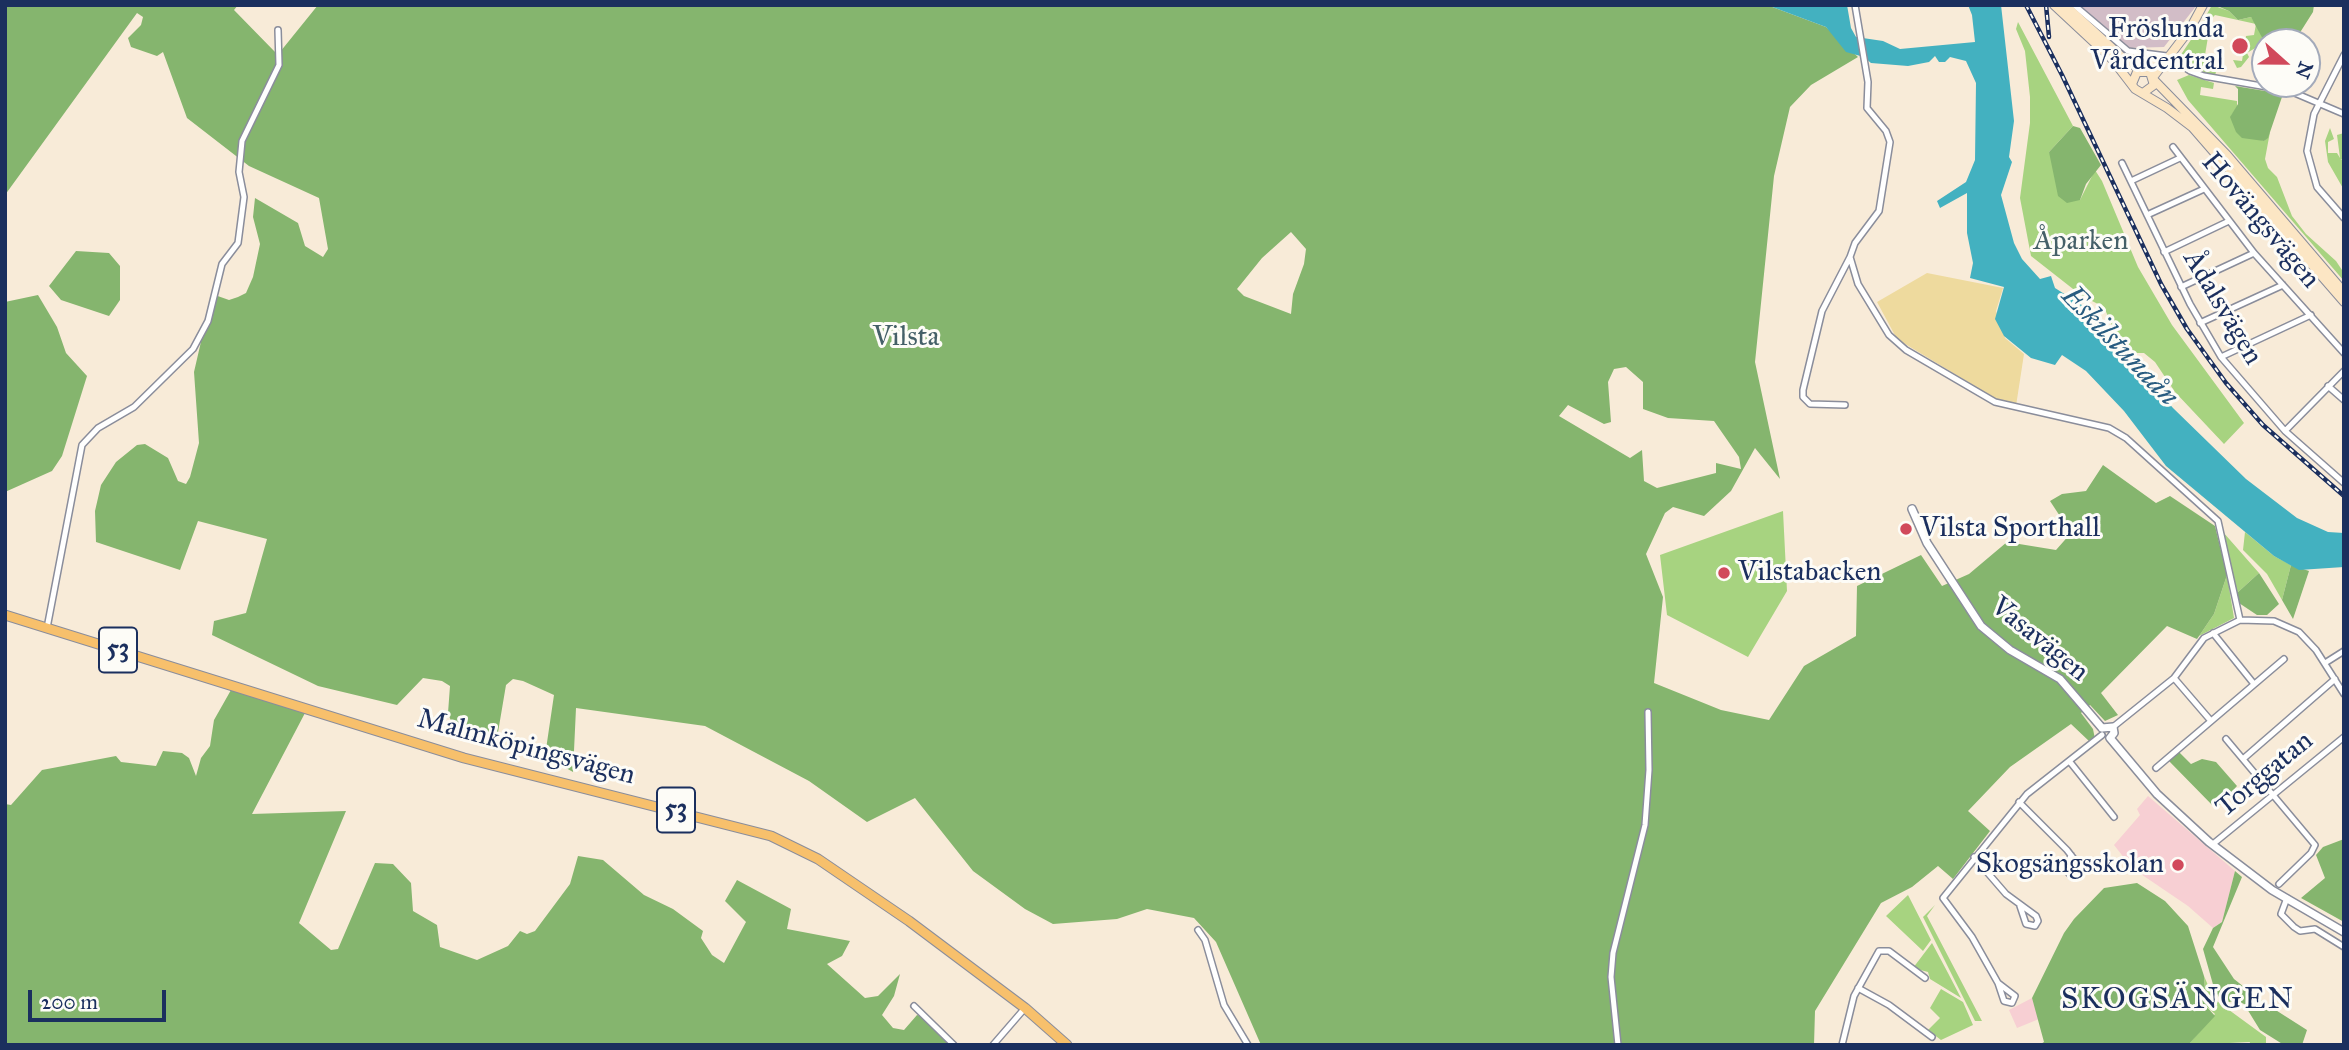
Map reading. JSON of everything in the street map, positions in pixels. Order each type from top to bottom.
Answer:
[{"type":"main road","points":[[2054,5],[2105,52],[2143,93],[2180,117],[2210,146],[2344,302]]},
{"type":"main road","points":[[2065,5],[2123,58],[2149,74],[2227,155],[2344,292]]},
{"type":"main road","points":[[2132,83],[2134,75],[2149,74],[2165,58],[2190,29],[2203,5]]},
{"type":"main road","points":[[2143,93],[2152,89],[2149,74]]},
{"type":"main road","name":"Malmköpingsvägen","points":[[5,615],[454,755],[771,836],[818,859],[847,878],[1025,1009],[1067,1045]]},
{"type":"street","points":[[1845,405],[1810,404],[1803,397],[1802,390],[1822,310],[1855,243],[1879,211],[1890,147],[1886,131],[1868,112],[1868,82],[1855,5]]},
{"type":"street","points":[[2074,5],[2128,51],[2165,58],[2204,76],[2290,91],[2344,114]]},
{"type":"street","points":[[47,628],[82,445],[98,428],[134,407],[192,349],[205,328],[222,264],[238,243],[244,197],[239,172],[242,141],[279,65],[278,30]]},
{"type":"street","points":[[2344,55],[2318,105],[2308,136],[2309,165],[2317,187],[2344,218]]},
{"type":"street","name":"Hovängsvägen","points":[[2173,147],[2254,253],[2344,353]]},
{"type":"street","points":[[2131,181],[2180,158]]},
{"type":"street","name":"Ådalsvägen","points":[[2122,163],[2181,287],[2221,357],[2285,431],[2342,479]]},
{"type":"street","points":[[2147,215],[2204,189]]},
{"type":"street","points":[[2164,252],[2229,221]]},
{"type":"street","points":[[2181,287],[2254,253]]},
{"type":"street","points":[[1850,257],[1852,270],[1865,296],[1889,335],[1906,350],[2004,406],[2118,432],[2210,512],[2219,527],[2240,620]]},
{"type":"street","points":[[2200,323],[2283,285]]},
{"type":"street","points":[[2221,357],[2311,315]]},
{"type":"street","points":[[2285,431],[2344,371]]},
{"type":"street","points":[[2328,386],[2344,400]]},
{"type":"street","name":"Vasavägen","points":[[1912,509],[1927,543],[1981,626],[2010,650],[2060,680],[2161,796],[2213,844],[2287,898],[2344,932]]},
{"type":"street","points":[[1998,983],[1972,937],[1943,898],[2019,802],[2105,734],[2115,733],[2113,727],[2174,678],[2200,642],[2240,620],[2267,619],[2289,627],[2310,642],[2344,694]]},
{"type":"street","points":[[2213,633],[2254,684]]},
{"type":"street","points":[[2325,663],[2344,651]]},
{"type":"street","points":[[2156,768],[2284,659]]},
{"type":"street","points":[[2174,678],[2211,721]]},
{"type":"street","points":[[2243,759],[2335,679]]},
{"type":"street","points":[[1618,1045],[1611,977],[1613,953],[1645,825],[1649,770],[1648,712]]},
{"type":"street","name":"Torggatan","points":[[2213,844],[2344,737]]},
{"type":"street","points":[[2226,739],[2315,845],[2311,853],[2280,884]]},
{"type":"street","points":[[2070,762],[2114,817]]},
{"type":"street","points":[[2019,802],[2071,855]]},
{"type":"street","points":[[1974,856],[1994,882],[2021,906]]},
{"type":"street","points":[[2287,898],[2281,914],[2294,927],[2300,931],[2315,929],[2344,947]]},
{"type":"street","points":[[1198,930],[1205,940],[1224,1005],[1248,1045]]},
{"type":"street","points":[[1842,1045],[1858,988],[1882,949],[1925,978]]},
{"type":"street","points":[[1858,988],[1889,1005],[1932,1037]]},
{"type":"street","points":[[914,1006],[954,1045]]},
{"type":"street","points":[[993,1045],[1025,1009]]},
{"type":"shaded area","points":[[2079,5],[2197,5],[2164,47],[2127,48]]},
{"type":"shaded area","name":"Skogsängsskolan","points":[[2148,796],[2235,871],[2222,922],[2213,928],[2188,906],[2132,868],[2114,845],[2140,815],[2137,809]]},
{"type":"shaded area","points":[[2032,998],[2039,1019],[2017,1028],[2009,1010]]},
{"type":"green space","name":"Vilsta","points":[[5,5],[238,5],[234,10],[276,53],[280,52],[318,5],[1767,5],[1826,27],[1858,57],[1811,85],[1790,107],[1774,176],[1755,362],[1780,479],[1755,448],[1731,491],[1704,516],[1673,507],[1665,513],[1646,554],[1663,597],[1654,683],[1721,710],[1769,720],[1804,666],[1856,636],[1857,586],[1921,555],[1942,586],[1969,574],[2007,542],[2056,550],[2071,533],[2050,501],[2062,494],[2086,491],[2103,465],[2156,503],[2170,496],[2215,526],[2227,575],[2214,614],[2197,639],[2167,626],[2101,693],[2118,715],[2105,721],[2090,705],[2081,713],[2093,729],[2095,739],[2090,742],[2071,724],[2010,767],[1968,811],[1990,831],[1953,879],[1938,866],[1912,887],[1881,903],[1815,1011],[1814,1045],[1261,1045],[1216,942],[1194,918],[1147,909],[1117,919],[1053,924],[1025,909],[973,871],[915,798],[867,822],[809,781],[705,726],[576,708],[573,772],[545,756],[554,695],[523,681],[513,679],[506,685],[495,750],[454,729],[448,713],[450,686],[442,681],[423,678],[397,705],[318,686],[212,635],[214,621],[246,613],[267,539],[198,521],[180,570],[96,542],[95,511],[101,485],[116,462],[137,445],[145,444],[168,458],[178,481],[186,484],[199,443],[194,372],[212,294],[229,300],[246,293],[253,277],[260,244],[253,217],[255,198],[298,223],[305,246],[323,257],[328,249],[319,198],[249,166],[187,118],[163,52],[157,56],[131,47],[128,38],[141,25],[143,17],[137,13],[5,195]],"holes":[[[1291,232],[1306,249],[1304,264],[1293,294],[1291,314],[1244,296],[1237,289],[1262,258]],[[1626,367],[1643,382],[1643,409],[1668,418],[1714,421],[1739,457],[1741,469],[1716,463],[1716,473],[1657,488],[1644,481],[1642,450],[1630,458],[1559,416],[1568,405],[1604,424],[1611,422],[1608,382],[1614,369]]]},
{"type":"green space","points":[[2212,5],[2229,11],[2238,20],[2251,17],[2256,24],[2215,15],[2212,18],[2207,14]]},
{"type":"green space","points":[[2215,5],[2314,5],[2313,12],[2303,28],[2257,28],[2251,17],[2238,20],[2229,11]]},
{"type":"green space","points":[[2205,19],[2220,27],[2220,32],[2209,31],[2205,55],[2219,58],[2215,76],[2178,59]]},
{"type":"green space","name":"Åparken","points":[[2018,22],[2073,126],[2049,152],[2080,200],[2095,170],[2102,181],[2138,267],[2172,325],[2244,423],[2224,444],[2175,392],[2155,362],[2144,353],[2135,353],[2113,328],[2104,307],[2082,296],[2031,256],[2020,198],[2030,123],[2030,97],[2025,51],[2016,29]]},
{"type":"green space","points":[[2251,35],[2251,51],[2247,53],[2249,57],[2241,67],[2237,68],[2233,60],[2242,61],[2246,36]]},
{"type":"green space","points":[[2189,75],[2214,83],[2213,89],[2201,87],[2200,95],[2237,101],[2237,107],[2231,116],[2256,138],[2264,141],[2270,132],[2265,159],[2268,168],[2277,177],[2292,216],[2306,234],[2336,261],[2344,273],[2344,281],[2188,100],[2177,80]]},
{"type":"green space","points":[[2235,86],[2251,89],[2251,98],[2282,98],[2268,138],[2264,141],[2242,138],[2236,132],[2230,117],[2238,104],[2238,89]]},
{"type":"green space","points":[[2073,126],[2080,128],[2101,165],[2086,184],[2080,200],[2067,203],[2058,196],[2049,152]]},
{"type":"green space","points":[[2330,128],[2334,139],[2328,142],[2328,153],[2337,153],[2340,158],[2337,135],[2344,133],[2344,160],[2340,159],[2344,161],[2344,190],[2328,162],[2325,141]]},
{"type":"green space","points":[[76,251],[109,253],[120,266],[120,300],[109,316],[61,300],[49,286]]},
{"type":"green space","points":[[38,295],[57,327],[66,353],[87,376],[62,456],[52,471],[5,492],[5,302]]},
{"type":"green space","name":"Vilstabacken","points":[[1783,511],[1787,591],[1748,657],[1667,615],[1660,555]]},
{"type":"green space","points":[[2223,532],[2259,573],[2237,593],[2232,574]]},
{"type":"green space","points":[[2245,532],[2274,556],[2291,565],[2282,600],[2267,574],[2243,550]]},
{"type":"green space","points":[[2291,565],[2309,571],[2293,619],[2282,600]]},
{"type":"green space","points":[[2259,573],[2279,604],[2267,615],[2257,615],[2239,603],[2237,593]]},
{"type":"green space","points":[[2227,575],[2234,618],[2199,636],[2214,614]]},
{"type":"green space","points":[[231,690],[305,713],[252,814],[346,811],[299,923],[331,950],[338,949],[375,863],[393,864],[411,883],[413,911],[437,925],[440,947],[477,960],[508,946],[520,931],[527,934],[535,931],[570,884],[578,856],[603,860],[644,895],[673,909],[703,931],[701,938],[712,955],[724,963],[746,922],[725,901],[737,880],[791,909],[787,929],[850,941],[842,956],[827,964],[865,998],[878,996],[900,974],[894,996],[882,1015],[893,1028],[904,1030],[917,1015],[922,1016],[950,1045],[5,1045],[5,804],[11,805],[42,770],[116,756],[121,762],[156,766],[163,751],[182,753],[189,758],[196,776],[201,758],[210,746],[214,720]]},
{"type":"green space","points":[[2178,751],[2191,764],[2202,759],[2216,762],[2237,786],[2216,809],[2168,760]]},
{"type":"green space","points":[[2344,839],[2344,922],[2301,898],[2325,878],[2316,855],[2323,847]]},
{"type":"green space","points":[[2235,871],[2242,877],[2213,947],[2234,979],[2263,1002],[2307,1030],[2302,1045],[2284,1045],[2260,1030],[2244,1004],[2236,1000],[2226,1003],[2221,1001],[2214,988],[2203,949],[2213,928],[2222,922]]},
{"type":"green space","points":[[2137,883],[2165,901],[2188,926],[2204,976],[2206,1006],[2215,1016],[2188,1045],[2039,1045],[2044,1042],[2032,998],[2064,933],[2104,888]]},
{"type":"green space","points":[[1908,895],[1931,940],[1923,951],[1886,916]]},
{"type":"green space","points":[[1935,905],[1927,916],[1982,1021],[1975,1021],[1923,917]]},
{"type":"green space","points":[[1932,943],[1961,998],[1930,979],[1928,972],[1913,968]]},
{"type":"green space","points":[[2204,976],[2214,999],[2266,1037],[2266,1045],[2249,1045],[2250,1042],[2188,1045],[2215,1014],[2206,1006]]},
{"type":"green space","points":[[1941,989],[1963,1002],[1973,1025],[1941,1040],[1928,1030],[1940,1018],[1930,1008]]},
{"type":"sand","points":[[1927,273],[2003,288],[1996,311],[2005,338],[2024,354],[2016,406],[1996,399],[1897,339],[1877,302]]},
{"type":"water","points":[[1767,5],[1847,5],[1851,28],[1856,37],[1883,41],[1900,49],[1975,42],[1968,5],[2001,5],[2014,121],[2009,157],[2012,162],[2001,195],[2014,243],[2022,259],[2040,279],[2051,276],[2055,288],[2096,314],[2116,341],[2116,345],[2173,408],[2246,479],[2297,518],[2328,532],[2344,533],[2344,567],[2299,570],[2274,556],[2166,466],[2124,411],[2086,371],[2062,355],[2055,365],[2031,358],[2004,336],[1995,319],[2004,287],[1970,278],[1973,263],[1967,233],[1967,193],[1940,208],[1937,201],[1966,182],[1975,160],[1976,83],[1966,61],[1950,57],[1945,62],[1939,62],[1935,56],[1929,62],[1908,66],[1871,63],[1864,57],[1846,52],[1826,27]]},
{"type":"railway","points":[[2026,5],[2161,284],[2187,329],[2226,383],[2263,425],[2344,496]]},
{"type":"railway","points":[[2046,5],[2049,37]]},
{"type":"place","name":"Fröslunda Vårdcentral","points":[[2240,46]]},
{"type":"place","name":"Vilsta Sporthall","points":[[1906,529]]},
{"type":"place","name":"Vilstabacken","points":[[1724,573]]},
{"type":"place","name":"Skogsängsskolan","points":[[2178,865]]},
{"type":"district","name":"SKOGSÄNGEN","points":[[2178,1001]]},
{"type":"water label","name":"Eskilstunaån","points":[[2119,347]]}]
